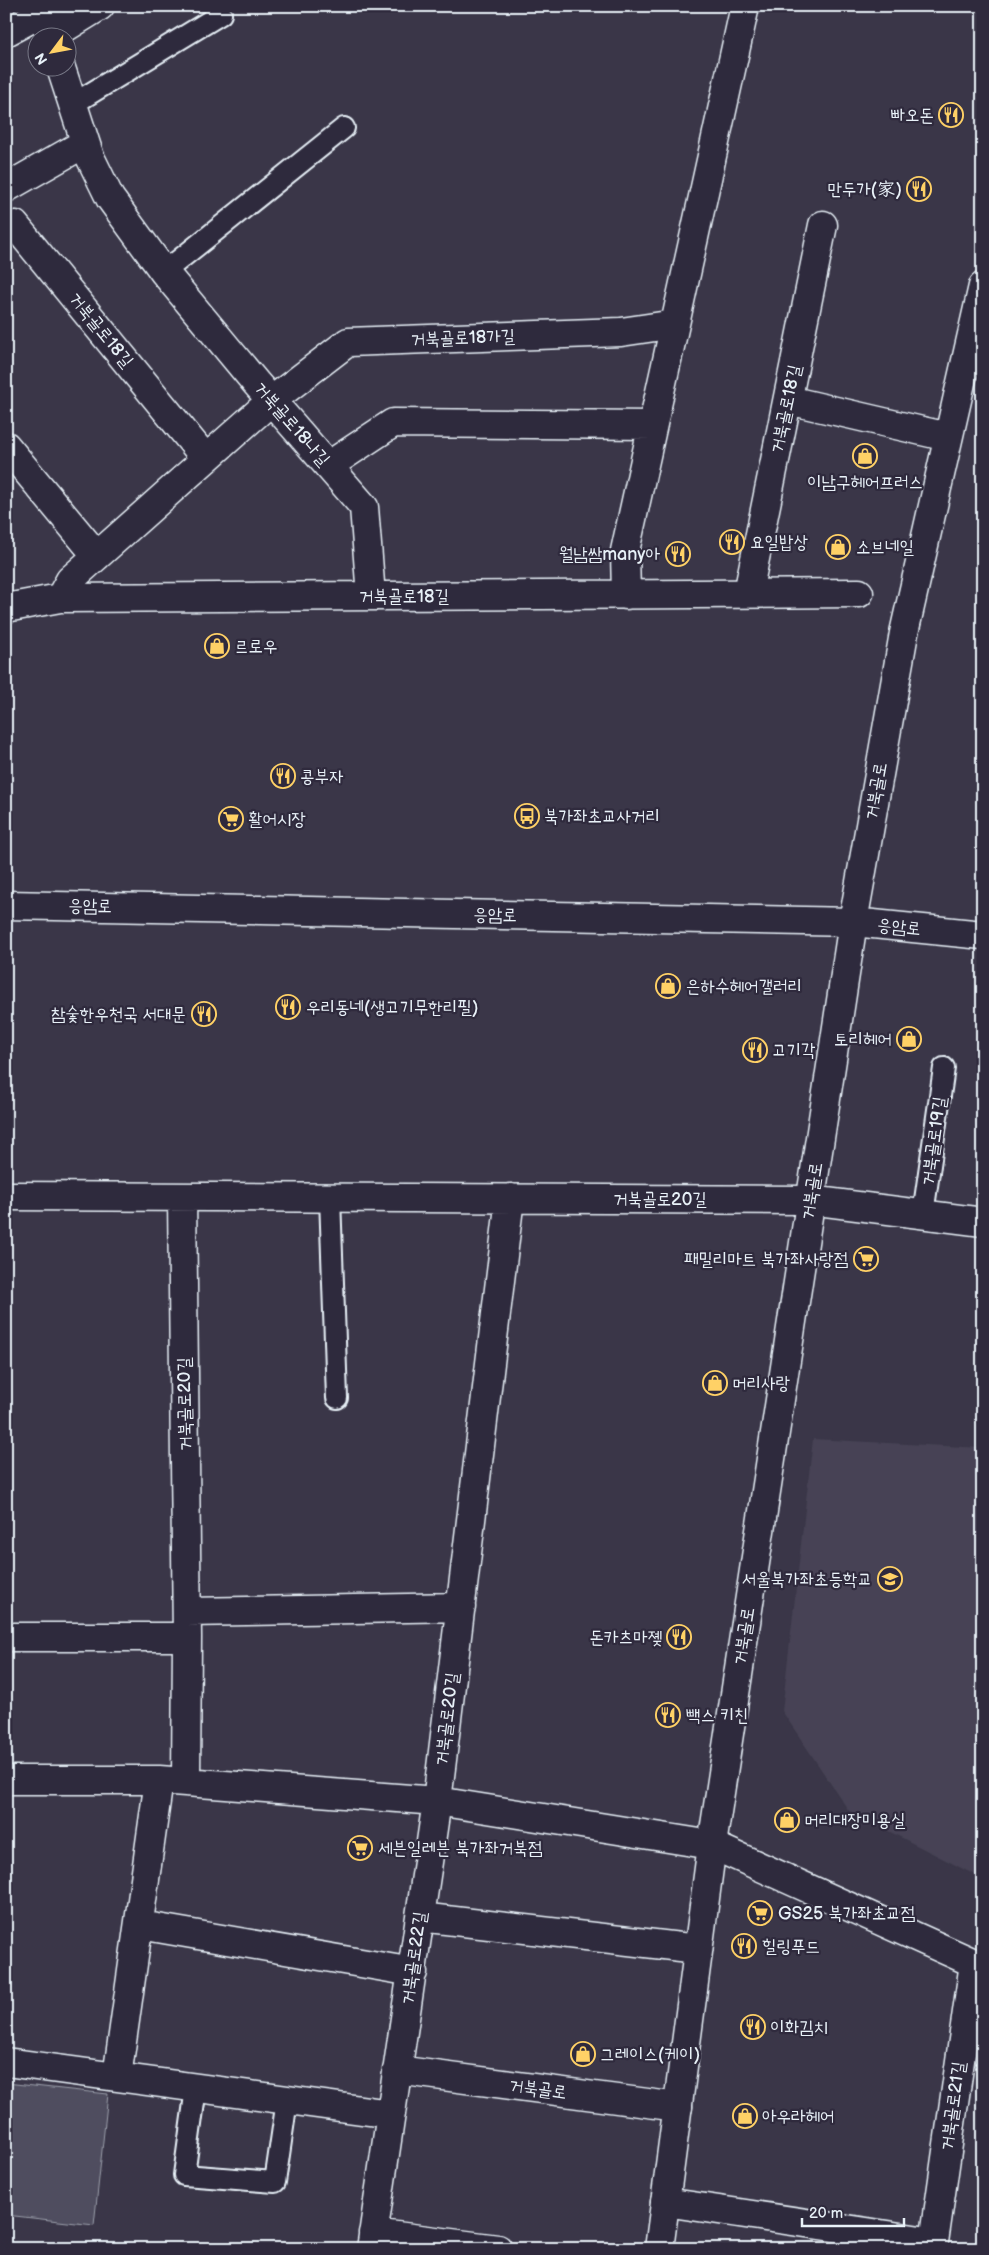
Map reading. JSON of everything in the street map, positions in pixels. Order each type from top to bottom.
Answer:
[{"type":"street","points":[[6,32],[32,18],[66,27],[100,6]]},
{"type":"street","points":[[626,595],[624,551],[745,6]]},
{"type":"street","name":"거북골로18나길","points":[[64,78],[85,143],[110,198],[164,272],[271,401],[364,507],[371,596]]},
{"type":"street","points":[[6,188],[85,143]]},
{"type":"street","name":"거북골로18길","points":[[15,225],[206,459]]},
{"type":"street","name":"거북골로18길","points":[[748,594],[824,225]]},
{"type":"street","name":"거북골로","points":[[659,2249],[712,1845],[853,922],[904,634],[983,286]]},
{"type":"street","name":"거북골로18가길","points":[[271,401],[348,342],[621,332],[675,324]]},
{"type":"street","points":[[788,400],[948,437]]},
{"type":"street","points":[[60,598],[70,580],[271,401]]},
{"type":"street","points":[[328,466],[393,423],[652,425]]},
{"type":"street","points":[[6,446],[97,556]]},
{"type":"street","name":"거북골로18길","points":[[6,608],[60,598],[859,593]]},
{"type":"street","name":"응암로","points":[[6,905],[853,922],[983,935]]},
{"type":"street","name":"거북골로20길","points":[[6,1196],[810,1200]]},
{"type":"street","name":"거북골로20길","points":[[182,1197],[187,1625],[186,1782]]},
{"type":"street","name":"거북골로20길","points":[[437,1802],[510,1198]]},
{"type":"street","points":[[810,1200],[983,1222]]},
{"type":"street","points":[[6,1637],[460,1607]]},
{"type":"street","points":[[6,1780],[158,1780],[437,1802],[712,1845]]},
{"type":"street","points":[[118,2077],[140,1925],[158,1780]]},
{"type":"street","name":"거북골로22길","points":[[372,2241],[437,1802]]},
{"type":"street","name":"거북골로21길","points":[[712,1845],[978,1965],[933,2246]]},
{"type":"street","points":[[420,1917],[698,1949]]},
{"type":"street","points":[[140,1925],[413,1972]]},
{"type":"street","points":[[6,2062],[391,2114]]},
{"type":"street","name":"거북골로","points":[[397,2070],[678,2107]]},
{"type":"street","points":[[665,2202],[933,2246]]},
{"type":"street","points":[[372,2241],[498,2249]]},
{"type":"lane","points":[[73,104],[221,14]]},
{"type":"lane","points":[[164,272],[344,128]]},
{"type":"lane","name":"거북골로19길","points":[[923,1214],[944,1068]]},
{"type":"lane","points":[[330,1197],[337,1398]]},
{"type":"lane","points":[[196,2088],[184,2175],[274,2182],[287,2100]]},
{"type":"shaded area","name":"서울북가좌초등학교","points":[[813,1439],[983,1448],[983,1879],[849,1811],[782,1711]]},
{"type":"shaded area","points":[[6,2083],[108,2094],[94,2225],[6,2215]]},
{"type":"place","name":"빠오돈","points":[[951,115]]},
{"type":"place","name":"만두가(家)","points":[[919,189]]},
{"type":"place","name":"이남구헤어프러스","points":[[865,456]]},
{"type":"place","name":"요일밥상","points":[[732,542]]},
{"type":"place","name":"소브네일","points":[[838,547]]},
{"type":"place","name":"월남쌈many아","points":[[678,554]]},
{"type":"place","name":"르로우","points":[[217,646]]},
{"type":"place","name":"콩부자","points":[[283,776]]},
{"type":"place","name":"북가좌초교사거리","points":[[527,816]]},
{"type":"place","name":"활어시장","points":[[231,819]]},
{"type":"place","name":"은하수헤어갤러리","points":[[668,986]]},
{"type":"place","name":"우리동네(생고기무한리필)","points":[[288,1007]]},
{"type":"place","name":"참숯한우천국 서대문","points":[[204,1014]]},
{"type":"place","name":"토리헤어","points":[[909,1039]]},
{"type":"place","name":"고기각","points":[[755,1050]]},
{"type":"place","name":"패밀리마트 북가좌사랑점","points":[[866,1259]]},
{"type":"place","name":"머리사랑","points":[[715,1383]]},
{"type":"place","name":"서울북가좌초등학교","points":[[890,1579]]},
{"type":"place","name":"돈카츠마졪","points":[[679,1637]]},
{"type":"place","name":"빽스 키친","points":[[668,1715]]},
{"type":"place","name":"머리대장미용실","points":[[787,1820]]},
{"type":"place","name":"세븐일레븐 북가좌거북점","points":[[360,1848]]},
{"type":"place","name":"GS25 북가좌초교점","points":[[760,1913]]},
{"type":"place","name":"힐링푸드","points":[[744,1946]]},
{"type":"place","name":"이화김치","points":[[753,2027]]},
{"type":"place","name":"그레이스(케이)","points":[[583,2054]]},
{"type":"place","name":"아우라헤어","points":[[745,2116]]}]
